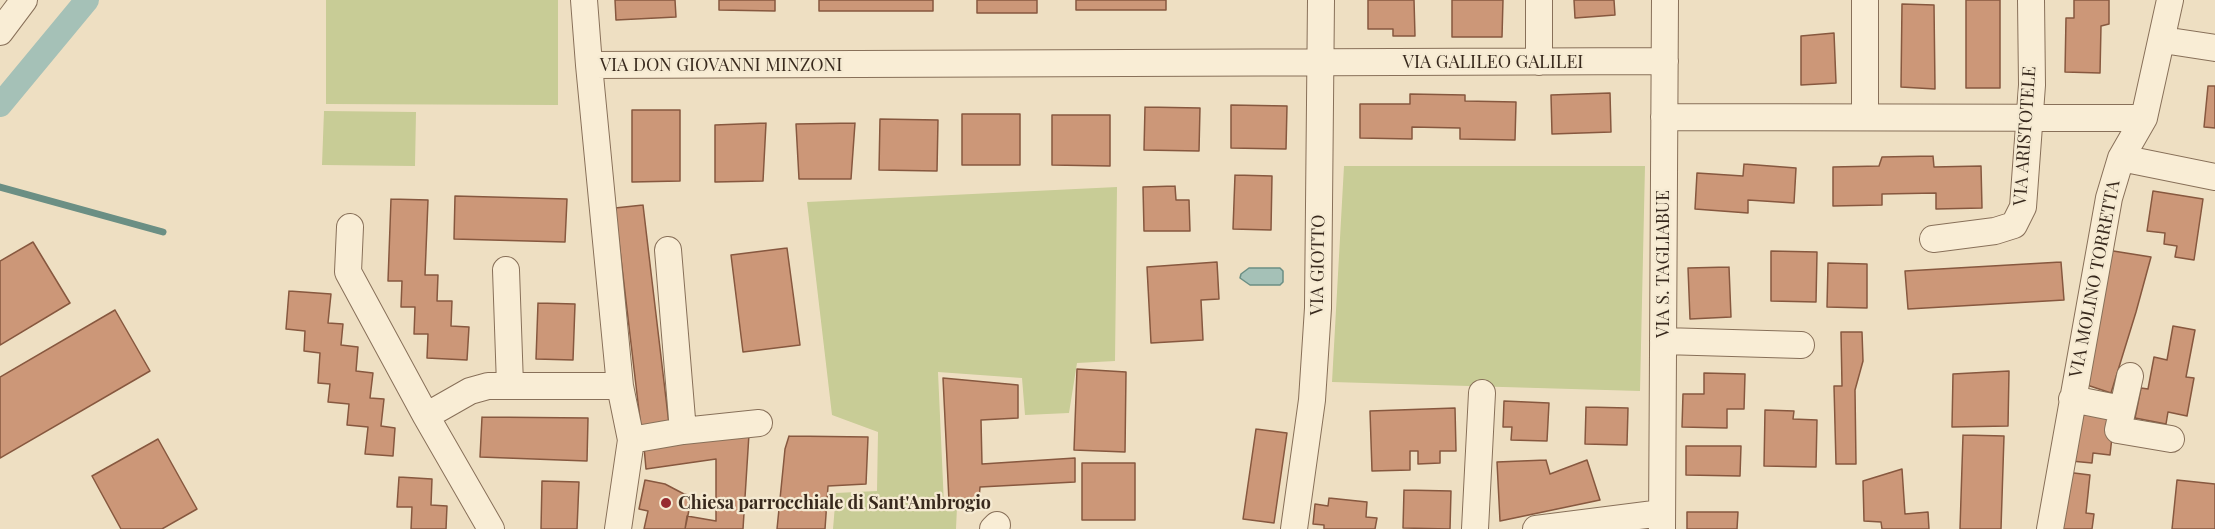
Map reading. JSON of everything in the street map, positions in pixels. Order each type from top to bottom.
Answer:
[{"type":"street","points":[[0,32],[24,0]]},
{"type":"street","points":[[584,0],[589,65]]},
{"type":"street","name":"VIA GIOTTO","points":[[1294,529],[1312,400],[1318,308],[1321,0]]},
{"type":"street","points":[[1539,0],[1539,62]]},
{"type":"street","name":"VIA S. TAGLIABUE","points":[[1662,521],[1665,0]]},
{"type":"street","points":[[1865,0],[1865,117]]},
{"type":"street","name":"VIA ARISTOTELE","points":[[1933,239],[1995,231],[2014,225],[2023,207],[2032,85],[2031,0]]},
{"type":"street","name":"VIA MOLINO TORRETTA","points":[[2050,529],[2109,198],[2121,158],[2145,118],[2170,0]]},
{"type":"street","points":[[2163,40],[2215,48]]},
{"type":"street","name":"VIA DON GIOVANNI MINZONI","points":[[618,529],[631,440],[620,386],[589,65],[1320,62]]},
{"type":"street","name":"VIA GALILEO GALILEI","points":[[1320,62],[1665,62]]},
{"type":"street","points":[[1664,117],[2145,118]]},
{"type":"street","points":[[2121,158],[2215,177]]},
{"type":"street","points":[[350,227],[348,272],[426,417],[491,529]]},
{"type":"street","points":[[668,250],[683,431]]},
{"type":"street","points":[[506,270],[510,385]]},
{"type":"street","points":[[1663,341],[1800,345]]},
{"type":"street","points":[[2130,376],[2118,430],[2171,439]]},
{"type":"street","points":[[426,417],[470,392],[488,386],[620,386]]},
{"type":"street","points":[[1475,529],[1482,393]]},
{"type":"street","points":[[2072,399],[2122,410]]},
{"type":"street","points":[[631,440],[683,431],[759,423]]},
{"type":"street","points":[[1536,529],[1662,521]]},
{"type":"green space","points":[[326,0],[558,0],[558,105],[326,104]]},
{"type":"green space","points":[[324,111],[416,112],[415,166],[322,165]]},
{"type":"green space","points":[[1344,166],[1645,166],[1640,391],[1332,382]]},
{"type":"green space","points":[[1117,187],[1115,361],[1077,363],[1069,413],[1025,415],[1022,378],[938,372],[944,505],[957,507],[956,529],[833,529],[836,493],[877,491],[878,432],[832,415],[807,202]]},
{"type":"water","points":[[1249,268],[1280,268],[1283,271],[1283,282],[1280,285],[1250,285],[1240,278],[1241,274]]},
{"type":"building","points":[[615,0],[675,0],[676,17],[616,20]]},
{"type":"building","points":[[719,0],[775,0],[775,11],[719,10]]},
{"type":"building","points":[[819,0],[933,0],[933,11],[819,11]]},
{"type":"building","points":[[977,0],[1037,0],[1037,13],[977,13]]},
{"type":"building","points":[[1076,0],[1166,0],[1166,10],[1076,10]]},
{"type":"building","points":[[1368,0],[1414,0],[1415,36],[1393,36],[1393,29],[1368,29]]},
{"type":"building","points":[[1452,0],[1503,0],[1502,37],[1452,37]]},
{"type":"building","points":[[1574,0],[1614,0],[1615,15],[1575,18]]},
{"type":"building","points":[[1966,0],[2000,0],[2000,88],[1966,88]]},
{"type":"building","points":[[2074,0],[2109,0],[2109,24],[2101,26],[2100,73],[2065,72],[2066,18],[2074,18]]},
{"type":"building","points":[[1902,4],[1934,5],[1935,89],[1901,87]]},
{"type":"building","points":[[1834,33],[1836,83],[1801,85],[1801,36]]},
{"type":"building","points":[[2208,86],[2215,86],[2215,128],[2204,127]]},
{"type":"building","points":[[1610,93],[1611,132],[1552,134],[1551,95]]},
{"type":"building","points":[[1410,94],[1465,95],[1465,101],[1516,102],[1515,140],[1460,139],[1460,128],[1412,127],[1412,139],[1360,138],[1360,104],[1410,104]]},
{"type":"building","points":[[1231,105],[1287,106],[1286,149],[1231,148]]},
{"type":"building","points":[[1145,107],[1200,108],[1199,151],[1144,150]]},
{"type":"building","points":[[632,110],[680,110],[680,181],[632,182]]},
{"type":"building","points":[[962,114],[1020,114],[1020,165],[962,165]]},
{"type":"building","points":[[1052,115],[1110,115],[1110,166],[1052,165]]},
{"type":"building","points":[[880,119],[938,120],[937,171],[879,170]]},
{"type":"building","points":[[766,123],[763,181],[715,182],[715,125]]},
{"type":"building","points":[[855,123],[851,179],[799,179],[796,124]]},
{"type":"building","points":[[1933,156],[1934,167],[1981,166],[1982,208],[1936,209],[1936,193],[1882,194],[1882,205],[1833,206],[1833,167],[1879,166],[1882,157]]},
{"type":"building","points":[[1744,164],[1796,168],[1794,203],[1748,200],[1748,213],[1695,209],[1697,173],[1743,176]]},
{"type":"building","points":[[1235,175],[1272,176],[1271,230],[1233,229]]},
{"type":"building","points":[[1175,186],[1176,200],[1189,200],[1190,231],[1144,231],[1143,187]]},
{"type":"building","points":[[2153,191],[2203,199],[2194,260],[2175,257],[2177,246],[2164,244],[2165,233],[2147,231]]},
{"type":"building","points":[[455,196],[567,199],[565,242],[454,239]]},
{"type":"building","points":[[391,199],[428,200],[425,275],[438,275],[437,301],[452,301],[451,326],[469,327],[467,360],[427,358],[428,334],[414,334],[415,307],[401,307],[402,281],[388,281]]},
{"type":"building","points":[[643,205],[669,424],[641,428],[615,208]]},
{"type":"building","points":[[33,242],[70,303],[0,345],[0,261]]},
{"type":"building","points":[[787,248],[800,345],[743,352],[731,255]]},
{"type":"building","points":[[2107,250],[2151,257],[2111,393],[2081,383]]},
{"type":"building","points":[[1771,251],[1817,252],[1816,302],[1771,301]]},
{"type":"building","points":[[1217,262],[1219,299],[1201,300],[1203,340],[1151,343],[1147,267]]},
{"type":"building","points":[[2061,262],[2064,300],[1908,309],[1905,271]]},
{"type":"building","points":[[1828,263],[1867,264],[1867,308],[1827,307]]},
{"type":"building","points":[[1729,267],[1731,317],[1690,319],[1688,268]]},
{"type":"building","points":[[289,291],[331,294],[328,323],[343,324],[341,345],[358,347],[356,371],[373,373],[370,398],[384,399],[381,426],[395,428],[393,456],[365,454],[368,427],[347,425],[349,404],[328,402],[330,384],[318,383],[320,353],[304,351],[305,331],[286,329]]},
{"type":"building","points":[[538,303],[575,304],[573,360],[536,359]]},
{"type":"building","points":[[115,310],[150,371],[0,458],[0,377]]},
{"type":"building","points":[[2173,326],[2195,330],[2186,377],[2194,378],[2187,416],[2168,412],[2166,424],[2135,418],[2141,388],[2148,389],[2154,357],[2167,360]]},
{"type":"building","points":[[1841,332],[1862,332],[1863,361],[1855,390],[1856,464],[1836,464],[1834,386],[1842,386]]},
{"type":"building","points":[[1077,369],[1126,372],[1125,452],[1074,450]]},
{"type":"building","points":[[2009,371],[2008,426],[1952,427],[1953,374]]},
{"type":"building","points":[[1704,373],[1745,374],[1744,409],[1727,409],[1727,428],[1682,427],[1683,394],[1704,394]]},
{"type":"building","points":[[943,378],[1018,385],[1018,418],[981,420],[982,464],[1075,458],[1075,482],[980,487],[979,499],[949,501]]},
{"type":"building","points":[[1504,401],[1549,403],[1547,441],[1511,440],[1512,427],[1503,427]]},
{"type":"building","points":[[1586,407],[1628,408],[1627,445],[1585,444]]},
{"type":"building","points":[[2078,407],[2114,419],[2110,455],[2093,453],[2092,463],[2071,461]]},
{"type":"building","points":[[1455,408],[1456,451],[1440,451],[1440,463],[1418,464],[1418,451],[1410,451],[1410,470],[1372,471],[1370,411]]},
{"type":"building","points":[[1765,410],[1794,411],[1793,419],[1817,420],[1816,467],[1764,466]]},
{"type":"building","points":[[482,417],[588,418],[587,461],[480,457]]},
{"type":"building","points":[[1256,429],[1287,433],[1274,523],[1243,519]]},
{"type":"building","points":[[749,434],[743,529],[685,529],[687,516],[716,521],[716,459],[646,469],[644,447]]},
{"type":"building","points":[[1963,435],[2004,436],[2001,529],[1960,529]]},
{"type":"building","points":[[789,436],[868,437],[866,484],[828,486],[825,529],[777,529],[785,449]]},
{"type":"building","points":[[158,439],[197,509],[162,529],[121,529],[92,476]]},
{"type":"building","points":[[1686,446],[1741,446],[1740,476],[1686,475]]},
{"type":"building","points":[[1546,460],[1550,474],[1587,460],[1600,500],[1500,521],[1497,462]]},
{"type":"building","points":[[1082,463],[1135,463],[1135,520],[1082,520]]},
{"type":"building","points":[[1902,469],[1905,514],[1928,512],[1929,529],[1882,529],[1881,522],[1864,521],[1863,481]]},
{"type":"building","points":[[2066,472],[2090,475],[2086,513],[2094,514],[2092,529],[2059,529]]},
{"type":"building","points":[[399,477],[432,479],[431,505],[447,506],[446,529],[411,529],[412,507],[397,507]]},
{"type":"building","name":"Chiesa parrocchiale di Sant'Ambrogio","points":[[645,480],[665,484],[692,496],[685,529],[644,529],[648,511],[639,509]]},
{"type":"building","points":[[2177,480],[2215,484],[2215,529],[2172,529]]},
{"type":"building","points":[[542,481],[579,482],[577,529],[541,529]]},
{"type":"building","points":[[1404,490],[1451,491],[1450,529],[1403,528]]},
{"type":"building","points":[[1329,498],[1367,502],[1366,517],[1377,518],[1375,529],[1324,529],[1324,525],[1313,524],[1315,504],[1328,506]]},
{"type":"building","points":[[1687,512],[1738,512],[1737,529],[1687,529]]},
{"type":"waterway","points":[[0,105],[87,0]]},
{"type":"waterway","points":[[0,187],[163,232]]},
{"type":"place","name":"Chiesa parrocchiale di Sant'Ambrogio","points":[[666,503]]}]
